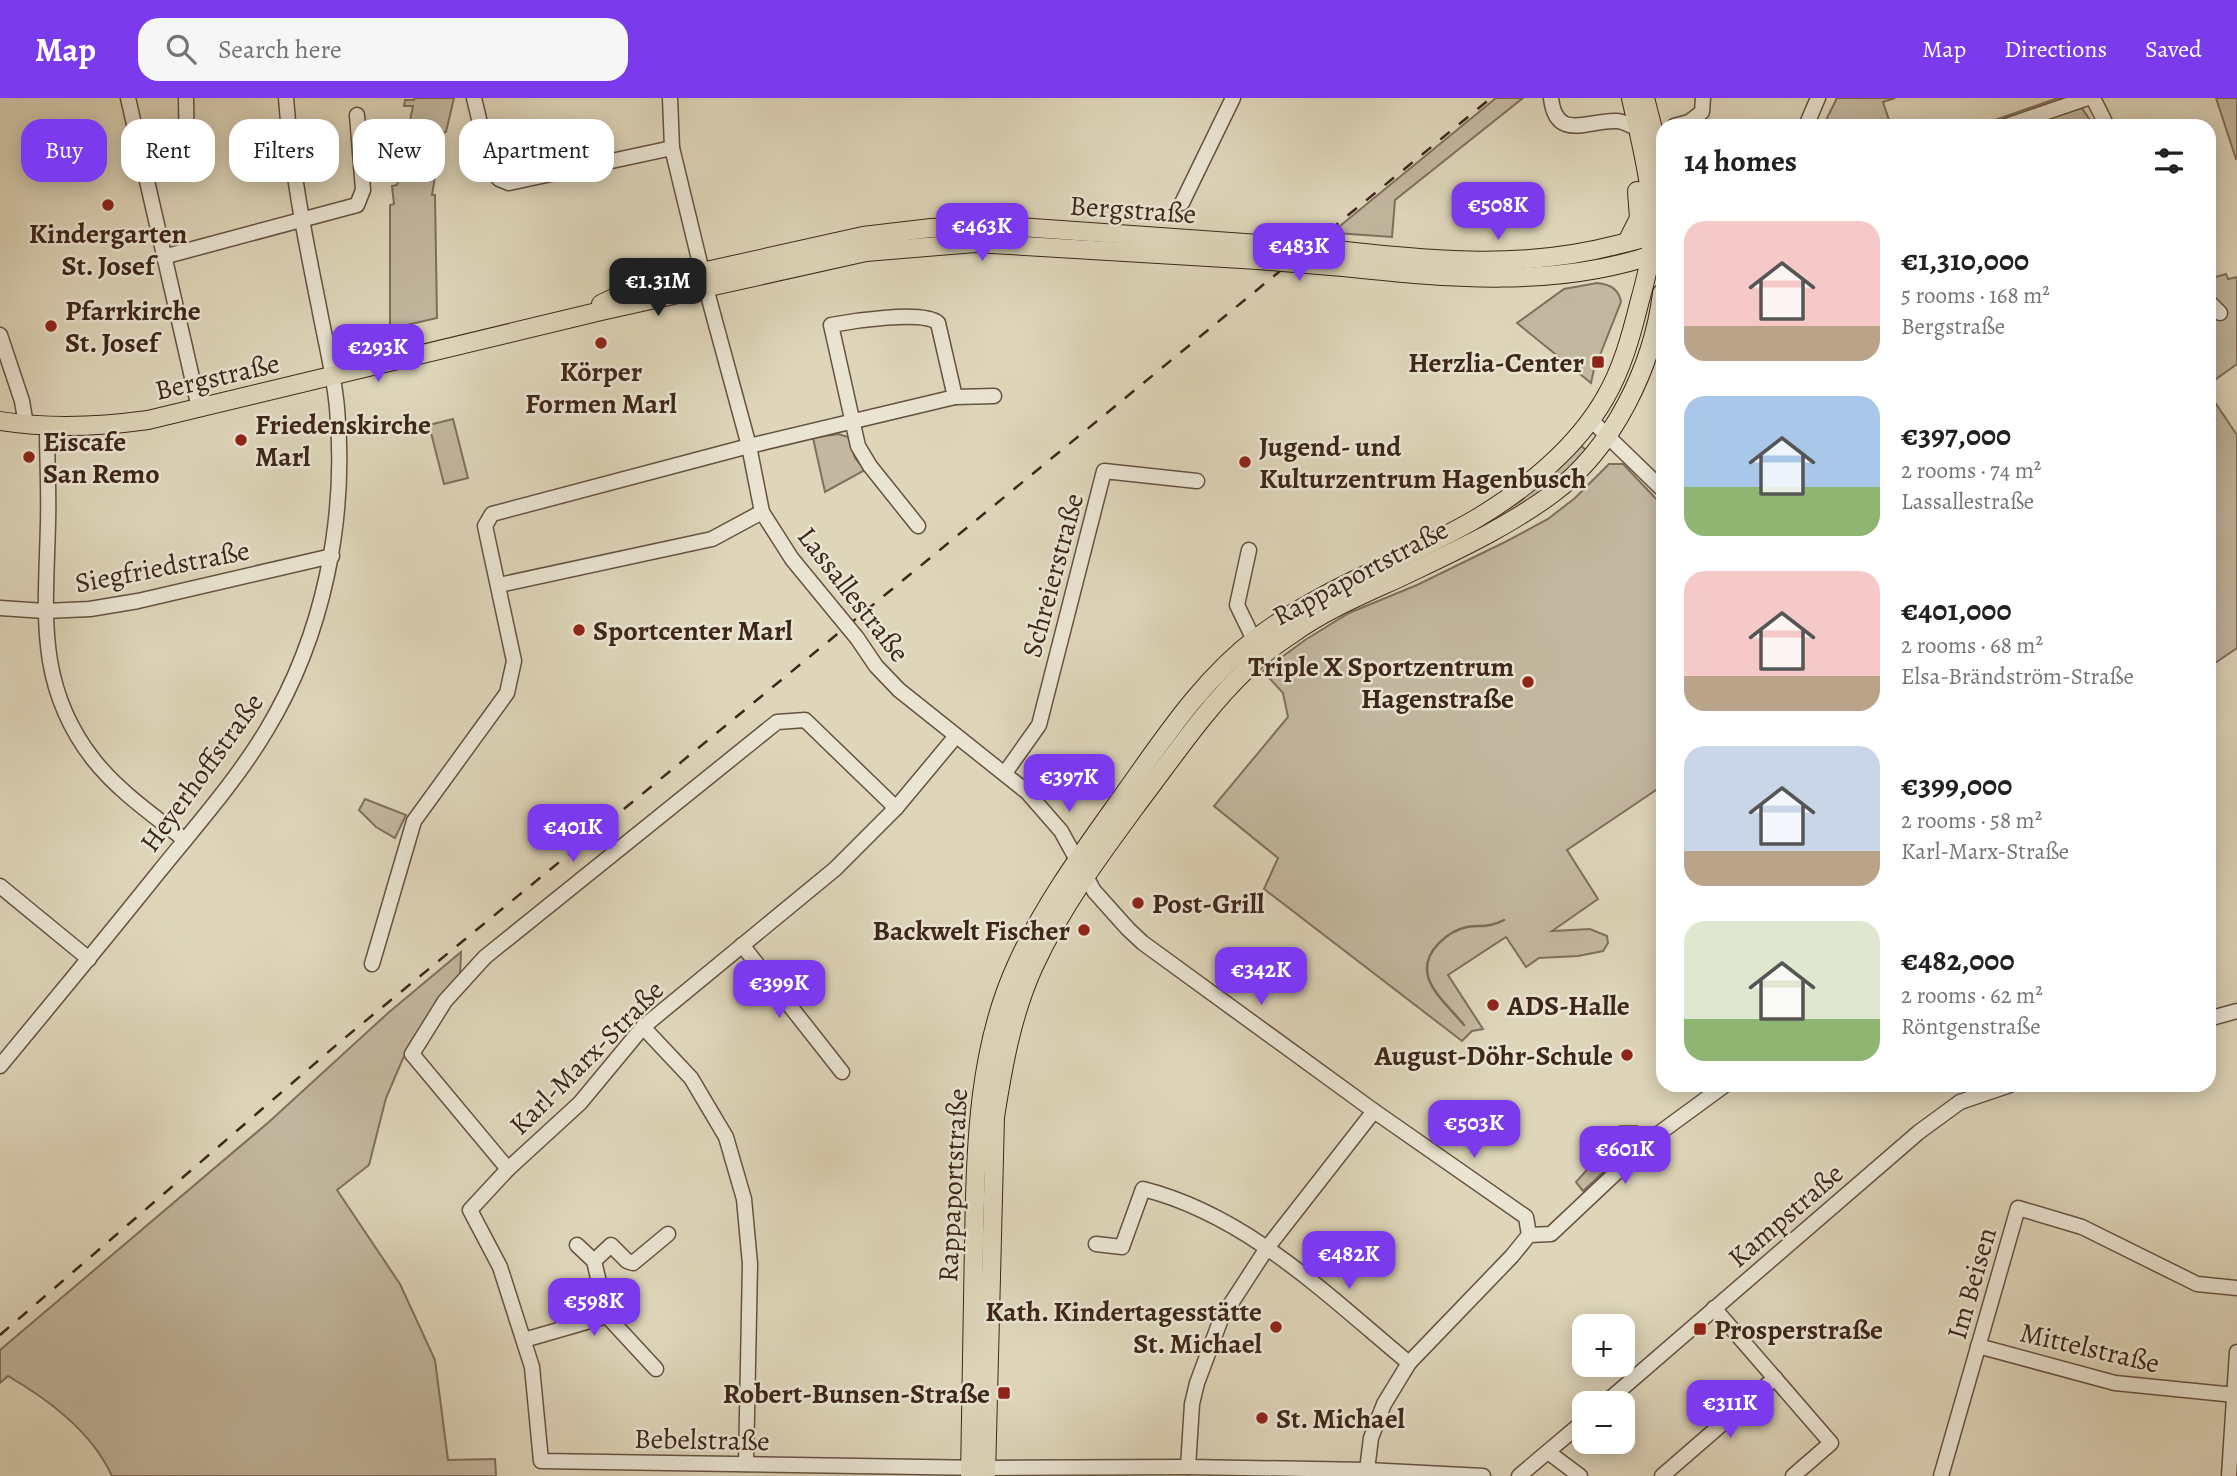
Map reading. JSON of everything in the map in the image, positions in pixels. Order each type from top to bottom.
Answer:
[{"type":"main road","points":[[1623,98],[1645,129]]},
{"type":"main road","points":[[1631,98],[1656,161]]},
{"type":"main road","points":[[1627,242],[1639,218],[1645,129],[1644,98]]},
{"type":"main road","name":"Rappaportstraße","points":[[1645,129],[1649,197],[1656,238]]},
{"type":"main road","name":"Bergstraße","points":[[0,421],[47,427],[86,428],[122,424],[566,320],[704,280],[866,253],[975,243],[1475,262],[1547,259],[1591,252],[1627,242],[1656,244]]},
{"type":"main road","name":"Bergstraße","points":[[1344,259],[1474,279],[1549,275],[1656,244]]},
{"type":"main road","name":"Rappaportstraße","points":[[1082,868],[1174,724],[1226,665],[1254,640],[1310,602],[1481,516],[1545,469],[1591,420],[1606,397],[1627,348],[1656,247]]},
{"type":"main road","name":"Rappaportstraße","points":[[978,1472],[975,1152],[988,1054],[1015,968],[1058,886],[1082,868],[1212,705],[1250,665],[1295,632],[1347,603],[1516,518],[1554,493],[1574,475],[1622,412],[1640,375],[1656,327]]},
{"type":"street","points":[[128,98],[133,119]]},
{"type":"street","points":[[186,98],[186,119]]},
{"type":"street","name":"Heyerhoffstraße","points":[[1,1063],[185,840],[253,750],[288,691],[314,625],[332,556],[340,477],[337,408],[302,221],[286,98]]},
{"type":"street","points":[[474,98],[491,169],[499,179],[509,183],[672,148]]},
{"type":"street","name":"Lassallestraße","points":[[670,98],[672,148],[749,446],[762,512],[793,559],[857,638],[876,666],[899,690],[1027,792],[1061,831],[1094,891],[1143,943],[1525,1217],[1529,1235]]},
{"type":"street","points":[[1182,203],[1233,98]]},
{"type":"street","points":[[1551,98],[1553,110],[1559,119],[1573,127],[1616,121],[1645,129]]},
{"type":"street","points":[[1693,119],[1702,112],[1703,98]]},
{"type":"street","points":[[1809,119],[1818,98]]},
{"type":"street","points":[[2026,119],[2088,98]]},
{"type":"street","points":[[2093,98],[2104,119]]},
{"type":"street","points":[[163,257],[357,205],[363,190],[358,115]]},
{"type":"street","points":[[147,182],[199,408]]},
{"type":"street","points":[[2216,309],[2220,313]]},
{"type":"street","points":[[918,526],[870,466],[858,446],[831,325],[916,316],[932,317],[938,323],[955,397]]},
{"type":"street","points":[[0,335],[22,401],[26,425]]},
{"type":"street","points":[[372,964],[414,821],[507,693],[514,661],[485,526],[492,514],[749,446],[955,397],[993,396]]},
{"type":"street","points":[[1591,420],[1656,483]]},
{"type":"street","points":[[47,427],[45,611],[49,664],[59,702],[94,761],[124,792],[185,840]]},
{"type":"street","name":"Schreierstraße","points":[[1005,773],[1039,725],[1104,471],[1197,481]]},
{"type":"street","points":[[499,585],[712,539],[762,512]]},
{"type":"street","points":[[1249,550],[1237,605],[1254,640]]},
{"type":"street","name":"Siegfriedstraße","points":[[0,608],[45,611],[90,609],[138,601],[332,556]]},
{"type":"street","points":[[508,1169],[411,1055],[445,1001],[485,957],[777,722],[805,720],[896,808]]},
{"type":"street","name":"Karl-Marx-Straße","points":[[470,1210],[508,1169],[580,1103],[643,1027],[835,869],[896,808],[957,736]]},
{"type":"street","points":[[0,886],[89,959]]},
{"type":"street","points":[[742,945],[842,1072]]},
{"type":"street","points":[[2216,1016],[2237,1010]]},
{"type":"street","points":[[643,1027],[691,1078],[726,1137],[744,1199],[750,1265],[746,1464]]},
{"type":"street","points":[[1367,1471],[1371,1438],[1384,1404],[1409,1363],[1529,1235],[1551,1234],[1654,1137],[1715,1092]]},
{"type":"street","name":"Kampstraße","points":[[1619,1391],[1919,1132],[1960,1102],[1989,1092]]},
{"type":"street","points":[[1188,1467],[1192,1404],[1220,1319],[1267,1248],[1374,1111]]},
{"type":"street","points":[[1097,1244],[1122,1247],[1143,1189],[1169,1196],[1218,1218],[1267,1248],[1409,1363]]},
{"type":"street","name":"Im Beisen","points":[[1941,1476],[2018,1208],[2082,1227],[2197,1284],[2237,1288]]},
{"type":"street","name":"Bebelstraße","points":[[470,1210],[500,1266],[533,1367],[541,1461],[746,1464],[978,1472]]},
{"type":"street","points":[[594,1261],[611,1245],[627,1261],[633,1263],[668,1234]]},
{"type":"street","points":[[577,1245],[594,1261],[607,1316],[656,1369]]},
{"type":"street","points":[[1714,1308],[1831,1443],[1793,1476]]},
{"type":"street","points":[[524,1340],[607,1316]]},
{"type":"street","name":"Mittelstraße","points":[[1978,1346],[2115,1383],[2235,1395]]},
{"type":"street","points":[[2229,1476],[2237,1352]]},
{"type":"street","points":[[1662,1476],[1775,1378]]},
{"type":"street","points":[[1519,1476],[1572,1431]]},
{"type":"street","points":[[1548,1452],[1580,1476]]},
{"type":"street","points":[[978,1472],[1188,1467],[1483,1476]]},
{"type":"shaded area","points":[[454,98],[446,132],[445,119],[410,119],[413,106],[404,106],[405,100]]},
{"type":"shaded area","points":[[1496,98],[1523,98],[1395,200],[1392,237],[1336,233],[1335,230]]},
{"type":"shaded area","points":[[1837,98],[1895,98],[1883,102],[1889,119],[1826,119]]},
{"type":"shaded area","points":[[2058,98],[2075,98],[2089,119],[1998,119]]},
{"type":"shaded area","points":[[2216,98],[2237,98],[2237,159],[2236,159]]},
{"type":"shaded area","points":[[398,182],[434,182],[432,195],[435,195],[437,318],[390,329],[390,205],[394,204],[392,186]]},
{"type":"shaded area","points":[[2226,274],[2228,279],[2237,277],[2237,364],[2216,379],[2216,277]]},
{"type":"shaded area","points":[[1597,283],[1613,288],[1621,302],[1596,360],[1591,383],[1517,323],[1564,289]]},
{"type":"shaded area","points":[[2216,404],[2237,435],[2237,648],[2216,662]]},
{"type":"shaded area","points":[[453,419],[468,478],[444,484],[429,425]]},
{"type":"shaded area","points":[[838,434],[848,437],[855,458],[865,470],[825,492],[813,438]]},
{"type":"shaded area","points":[[1578,443],[1586,450],[1576,461],[1534,499],[1510,515],[1327,606],[1256,653],[1206,704],[1109,834],[1107,833],[1184,724],[1227,674],[1251,651],[1307,611],[1448,540],[1504,507],[1555,467]]},
{"type":"shaded area","points":[[1609,464],[1623,464],[1656,499],[1656,790],[1567,850],[1598,899],[1552,931],[1590,929],[1607,936],[1608,943],[1603,951],[1578,956],[1539,958],[1526,967],[1506,937],[1448,975],[1483,1029],[1472,1031],[1462,1041],[1264,889],[1278,858],[1214,806],[1288,717],[1283,693],[1263,671],[1305,640],[1349,613],[1417,585],[1507,541],[1548,519],[1575,498]]},
{"type":"shaded area","points":[[365,799],[406,815],[395,838],[376,827],[359,810]]},
{"type":"shaded area","points":[[461,952],[460,976],[412,1040],[401,1063],[386,1098],[369,1165],[337,1190],[400,1284],[435,1360],[448,1460],[495,1459],[496,1476],[112,1476],[93,1445],[68,1418],[39,1395],[8,1376],[0,1383],[0,1350],[270,1121],[388,1013]]},
{"type":"shaded area","points":[[1620,1126],[1637,1126],[1647,1132],[1583,1191],[1576,1182],[1586,1171],[1602,1139]]},
{"type":"waterway","points":[[1464,1025],[1432,987],[1427,966],[1430,955],[1439,943],[1456,931],[1504,920]]},
{"type":"railway","points":[[0,1335],[341,1041],[1491,98]]},
{"type":"place","name":"Kindergarten St. Josef","points":[[108,205]]},
{"type":"place","name":"Pfarrkirche St. Josef","points":[[51,326]]},
{"type":"place","name":"Körper Formen Marl","points":[[601,343]]},
{"type":"place","name":"Herzlia-Center","points":[[1598,362]]},
{"type":"place","name":"Friedenskirche Marl","points":[[241,440]]},
{"type":"place","name":"Eiscafe San Remo","points":[[29,457]]},
{"type":"place","name":"Jugend- und Kulturzentrum Hagenbusch","points":[[1245,462]]},
{"type":"place","name":"Sportcenter Marl","points":[[579,630]]},
{"type":"place","name":"Triple X Sportzentrum Hagenstraße","points":[[1528,682]]},
{"type":"place","name":"Post-Grill","points":[[1138,903]]},
{"type":"place","name":"Backwelt Fischer","points":[[1084,930]]},
{"type":"place","name":"ADS-Halle","points":[[1493,1005]]},
{"type":"place","name":"August-Döhr-Schule","points":[[1627,1055]]},
{"type":"place","name":"Kath. Kindertagesstätte St. Michael","points":[[1276,1327]]},
{"type":"place","name":"Prosperstraße","points":[[1700,1329]]},
{"type":"place","name":"Robert-Bunsen-Straße","points":[[1004,1393]]},
{"type":"place","name":"St. Michael","points":[[1262,1418]]}]
